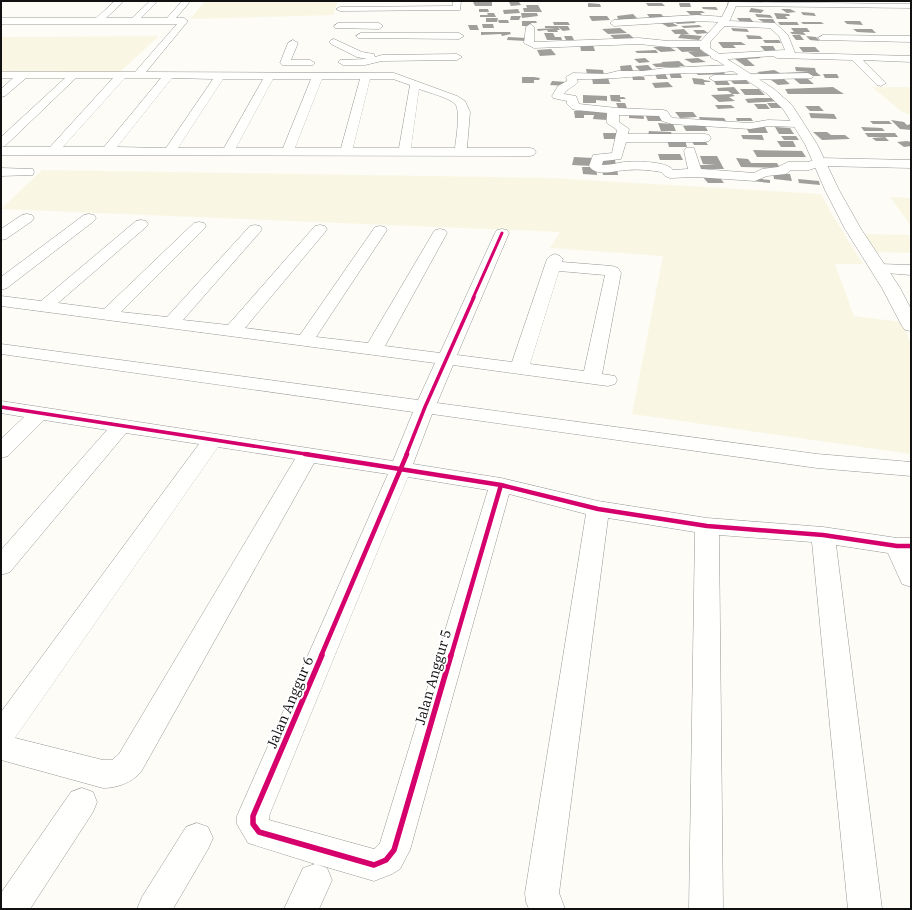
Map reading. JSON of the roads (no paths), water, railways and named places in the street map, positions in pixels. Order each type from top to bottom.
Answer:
[{"type":"street","points":[[335,17],[387,28],[424,5],[457,8],[457,1]]},
{"type":"street","points":[[911,6],[895,3],[733,2],[724,22],[706,39],[704,44],[705,49],[715,57],[770,91],[783,102],[812,144],[832,190],[853,229],[891,288],[911,326]]},
{"type":"street","points":[[98,21],[118,3]]},
{"type":"street","points":[[134,21],[152,3]]},
{"type":"street","points":[[169,21],[185,3]]},
{"type":"street","points":[[340,9],[354,5],[387,28],[414,57]]},
{"type":"street","points":[[1,13],[18,13],[2,22]]},
{"type":"street","points":[[428,17],[387,28],[361,36],[338,26],[387,28],[459,36]]},
{"type":"street","points":[[639,41],[617,25],[697,18],[724,22],[772,25],[782,35],[791,51],[787,54],[715,57]]},
{"type":"street","points":[[2,22],[184,20],[138,75]]},
{"type":"street","points":[[30,30],[42,21]]},
{"type":"street","points":[[67,30],[78,21]]},
{"type":"street","points":[[104,30],[113,21]]},
{"type":"street","points":[[140,29],[148,21]]},
{"type":"street","points":[[530,27],[529,43],[534,45],[639,41],[668,44],[704,44]]},
{"type":"street","points":[[824,38],[911,39]]},
{"type":"street","points":[[293,42],[285,63],[320,63]]},
{"type":"street","points":[[334,42],[352,52]]},
{"type":"street","points":[[835,50],[911,50]]},
{"type":"street","points":[[329,52],[352,52],[382,58],[457,57]]},
{"type":"street","points":[[759,54],[911,59]]},
{"type":"street","points":[[335,62],[366,62],[382,58]]},
{"type":"street","points":[[855,58],[881,83]]},
{"type":"street","points":[[732,68],[643,74],[618,74],[606,77],[573,76],[571,77],[573,82],[562,88],[557,95],[559,97],[572,98],[572,104],[576,107],[613,111],[663,113],[666,119],[672,121],[745,126],[768,122],[798,124]]},
{"type":"street","points":[[685,70],[696,77],[749,78],[808,76]]},
{"type":"street","points":[[868,71],[882,71]]},
{"type":"street","points":[[1,75],[394,76],[453,98],[461,103],[464,112],[461,152]]},
{"type":"street","points":[[1,94],[23,75]]},
{"type":"street","points":[[1,143],[74,75]]},
{"type":"street","points":[[53,151],[122,75]]},
{"type":"street","points":[[108,151],[169,75]]},
{"type":"street","points":[[170,151],[220,75]]},
{"type":"street","points":[[228,151],[270,75]]},
{"type":"street","points":[[286,152],[318,75]]},
{"type":"street","points":[[346,152],[366,75]]},
{"type":"street","points":[[404,152],[415,84]]},
{"type":"street","points":[[613,111],[613,123],[624,129],[622,138],[617,156],[597,158],[595,166],[598,168],[614,169],[626,166],[666,169],[670,174],[755,177],[761,175],[762,173],[781,171],[788,166],[809,166],[820,162],[911,164]]},
{"type":"street","points":[[622,138],[705,138]]},
{"type":"street","points":[[1,151],[530,152]]},
{"type":"street","points":[[690,151],[695,174]]},
{"type":"street","points":[[1,172],[28,172]]},
{"type":"street","points":[[1,236],[27,218]]},
{"type":"street","points":[[1,285],[89,218]]},
{"type":"street","points":[[44,307],[141,224]]},
{"type":"street","points":[[108,315],[199,226]]},
{"type":"street","points":[[171,323],[255,229]]},
{"type":"street","points":[[233,331],[320,229]]},
{"type":"street","points":[[304,341],[380,230]]},
{"type":"street","points":[[373,350],[440,233]]},
{"type":"street","points":[[401,469],[425,407],[502,234]]},
{"type":"street","points":[[1,301],[373,350],[519,369],[600,379],[612,271],[554,262],[519,369]]},
{"type":"street","points":[[879,269],[911,270]]},
{"type":"street","points":[[1,349],[817,460],[911,469]]},
{"type":"street","points":[[1,407],[501,485],[598,509],[707,526],[823,535],[904,546],[911,578]]},
{"type":"street","points":[[1,451],[38,413]]},
{"type":"street","points":[[1,566],[121,426]]},
{"type":"street","points":[[1,735],[213,440]]},
{"type":"street","points":[[1,747],[103,774],[117,774],[124,770],[130,763],[308,455]]},
{"type":"street","name":"Jalan Anggur 6","points":[[374,865],[259,832],[253,824],[252,816],[401,469]]},
{"type":"street","name":"Jalan Anggur 5","points":[[374,865],[383,862],[390,857],[394,850],[501,485]]},
{"type":"street","points":[[548,909],[543,902],[542,893],[598,509]]},
{"type":"street","points":[[706,909],[707,526]]},
{"type":"street","points":[[823,535],[865,909]]},
{"type":"street","points":[[10,909],[82,802]]},
{"type":"street","points":[[154,909],[197,838]]},
{"type":"street","points":[[301,909],[315,880]]}]
